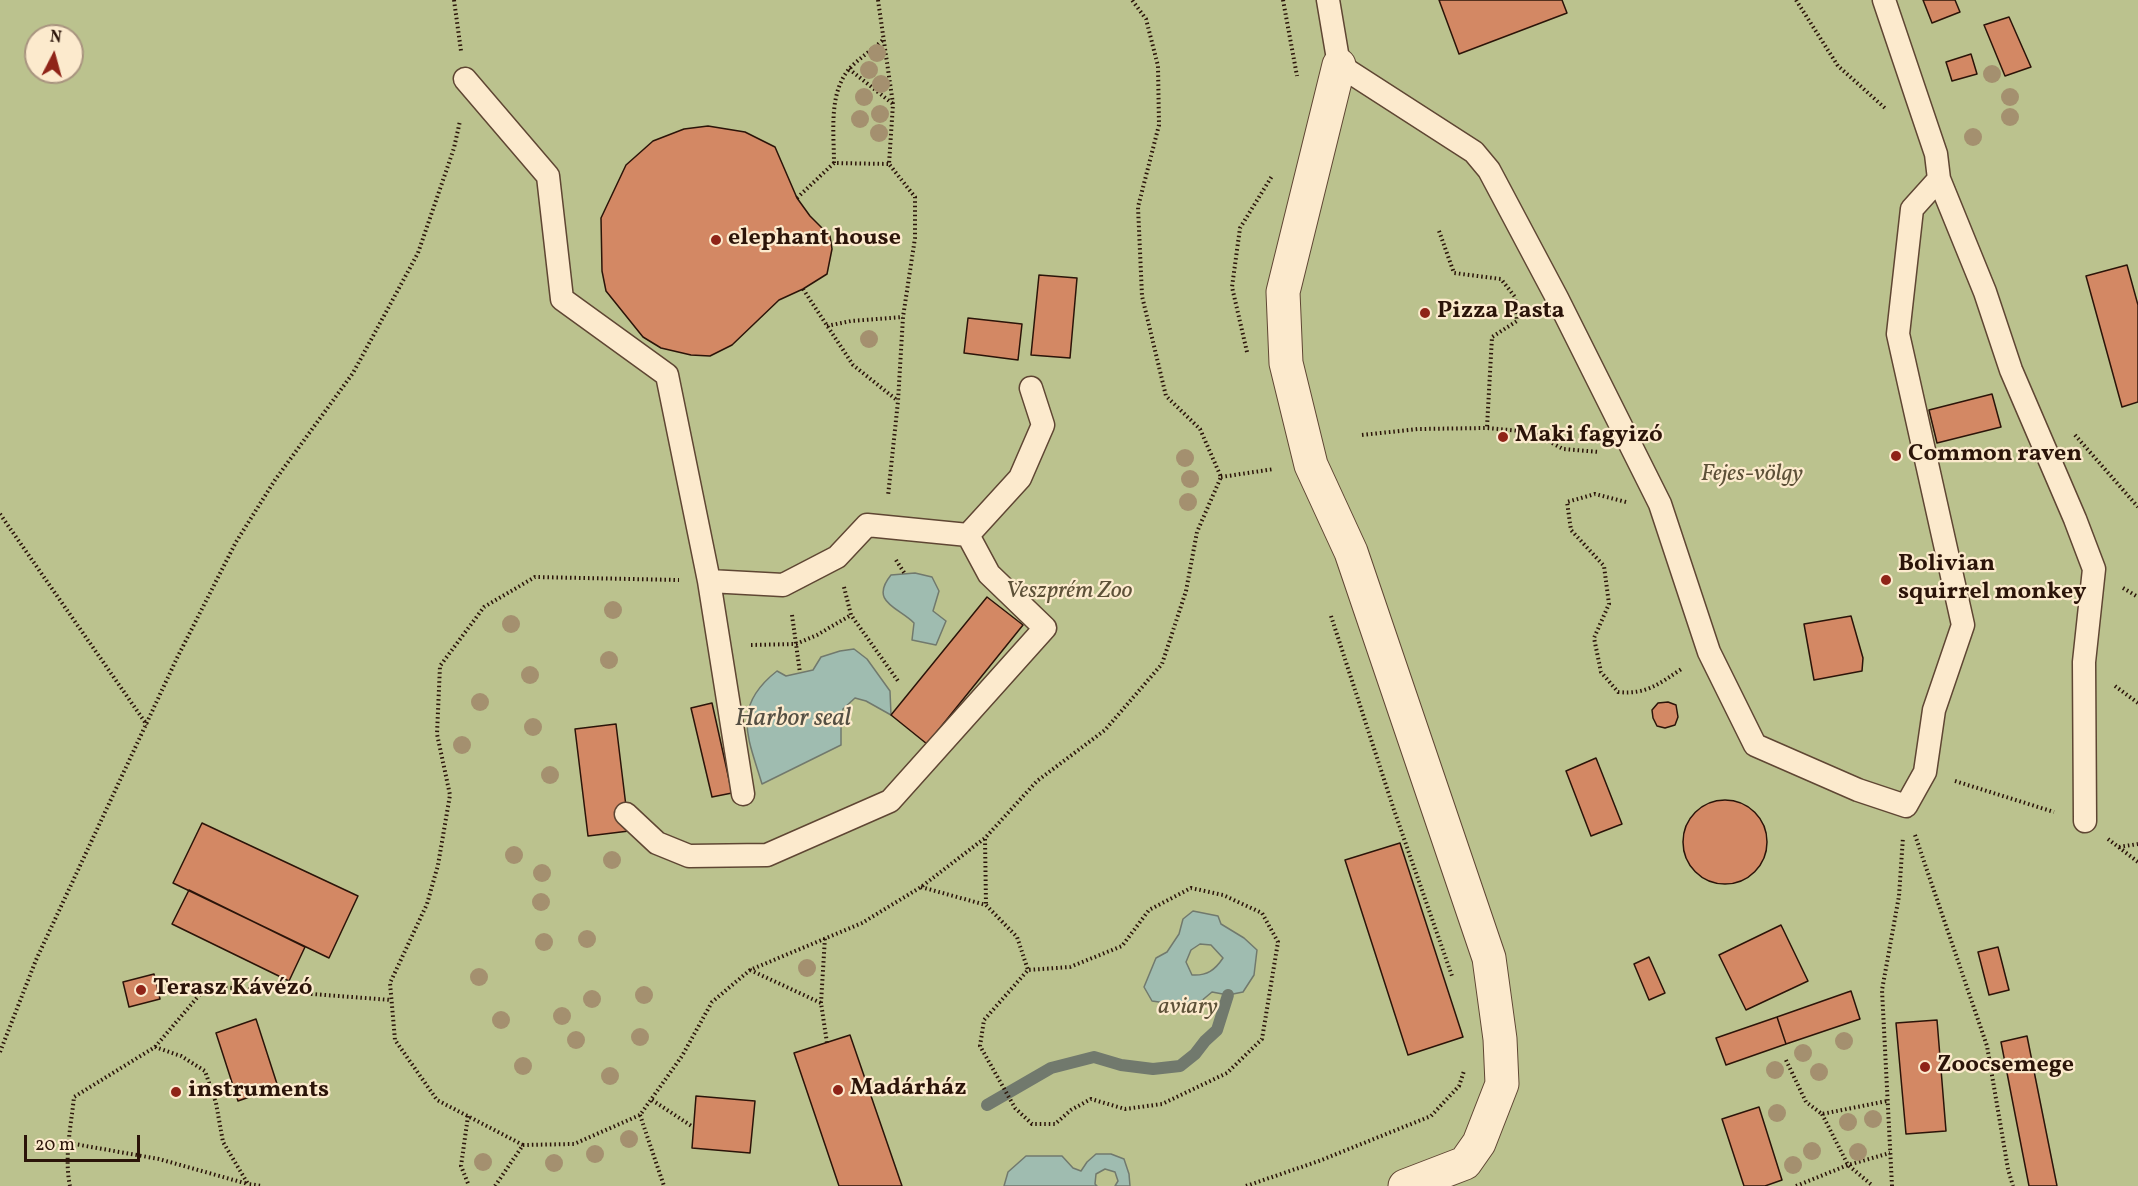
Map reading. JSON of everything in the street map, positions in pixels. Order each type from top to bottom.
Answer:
[{"type":"street","points":[[1339,65],[1284,291],[1286,363],[1311,465],[1351,552],[1489,958],[1500,1039],[1502,1084],[1479,1143],[1465,1163],[1405,1186]]},
{"type":"lane","points":[[1328,0],[1339,65],[1474,152],[1489,170],[1557,298],[1660,504],[1709,652],[1755,745],[1858,790],[1906,806],[1925,772],[1934,710],[1963,625],[1898,334],[1912,209],[1939,179]]},
{"type":"lane","points":[[1884,0],[1936,154],[1939,179],[2012,370],[2094,569],[2084,662],[2085,821]]},
{"type":"lane","points":[[465,79],[548,176],[562,299],[667,375],[710,581],[742,794]]},
{"type":"lane","points":[[968,535],[1020,478],[1043,425],[1030,388]]},
{"type":"lane","points":[[710,581],[783,585],[837,557],[867,525],[968,535]]},
{"type":"lane","points":[[626,814],[657,843],[689,856],[767,855],[890,801],[1045,628],[988,574],[968,535]]},
{"type":"path","points":[[0,1052],[36,960],[177,658],[236,542],[275,480],[353,374],[418,253],[454,148],[461,119],[465,79],[454,0]]},
{"type":"path","points":[[867,525],[888,502],[898,401],[903,317],[915,238],[915,197],[889,164],[893,104],[878,0]]},
{"type":"path","points":[[1283,0],[1297,75],[1296,87]]},
{"type":"path","points":[[1796,0],[1838,66],[1892,114]]},
{"type":"path","points":[[797,198],[834,162],[836,93],[849,69],[883,39]]},
{"type":"path","points":[[849,69],[893,104]]},
{"type":"path","points":[[834,162],[889,164]]},
{"type":"path","points":[[1249,360],[1232,287],[1240,228],[1273,175]]},
{"type":"path","points":[[1439,231],[1454,273],[1501,279],[1515,297],[1517,321],[1492,337],[1487,428]]},
{"type":"path","points":[[803,289],[853,365],[898,401]]},
{"type":"path","points":[[827,326],[851,321],[903,317]]},
{"type":"path","points":[[1362,435],[1418,429],[1487,428],[1532,432],[1563,449],[1598,452],[1629,443]]},
{"type":"path","points":[[1221,477],[1280,468]]},
{"type":"path","points":[[1660,504],[1620,502],[1595,494],[1567,502],[1571,530],[1604,566],[1609,604],[1594,638],[1601,672],[1618,692],[1635,694],[1654,686],[1709,652]]},
{"type":"path","points":[[0,514],[147,725]]},
{"type":"path","points":[[837,557],[850,615],[898,681]]},
{"type":"path","points":[[523,1145],[437,1100],[395,1040],[390,983],[427,904],[438,865],[450,795],[437,735],[440,666],[484,607],[535,577],[710,581]]},
{"type":"path","points":[[783,585],[792,611],[800,674]]},
{"type":"path","points":[[1328,607],[1393,807],[1453,979]]},
{"type":"path","points":[[767,644],[796,644],[817,635],[850,615]]},
{"type":"path","points":[[1925,772],[2085,821]]},
{"type":"path","points":[[1892,1186],[1882,990],[1899,896],[1906,806]]},
{"type":"path","points":[[1906,806],[1987,1046],[2008,1169],[2013,1186]]},
{"type":"path","points":[[985,838],[986,905]]},
{"type":"path","points":[[2118,847],[2138,844]]},
{"type":"path","points":[[921,887],[986,905],[1017,937],[1028,970]]},
{"type":"path","points":[[1191,888],[1223,895],[1262,913],[1278,942],[1262,1039],[1227,1073],[1162,1104],[1125,1109],[1091,1099],[1071,1110],[1055,1124],[1032,1124],[1015,1107],[980,1046],[984,1020],[1028,970],[1070,967],[1122,946],[1149,910],[1191,888]]},
{"type":"path","points":[[825,938],[821,1003],[827,1043]]},
{"type":"path","points":[[750,970],[821,1003]]},
{"type":"path","points":[[70,1186],[69,1143],[74,1098],[155,1047],[207,986],[392,999]]},
{"type":"path","points":[[155,1047],[182,1056],[205,1071],[216,1103],[223,1142],[248,1184]]},
{"type":"path","points":[[1786,1060],[1806,1102],[1822,1114],[1848,1165],[1873,1186]]},
{"type":"path","points":[[1246,1186],[1319,1161],[1431,1116],[1459,1086],[1464,1068]]},
{"type":"path","points":[[652,1100],[693,1127]]},
{"type":"path","points":[[1822,1114],[1887,1101]]},
{"type":"path","points":[[640,1114],[664,1186]]},
{"type":"path","points":[[468,1116],[460,1166],[469,1186]]},
{"type":"path","points":[[69,1143],[159,1159],[248,1184],[263,1186]]},
{"type":"path","points":[[1796,1186],[1848,1165],[1890,1153]]},
{"type":"green space","name":"Veszprém Zoo","points":[[0,0],[2138,0],[2138,1186],[0,1186]]},
{"type":"water","points":[[915,573],[932,577],[939,591],[933,611],[946,621],[936,645],[912,640],[914,623],[884,598],[885,584],[891,575]]},
{"type":"water","name":"Harbor seal","points":[[854,649],[867,659],[890,691],[891,715],[866,701],[855,698],[843,709],[841,745],[762,784],[748,737],[748,710],[753,697],[777,671],[786,676],[813,670],[821,657]]},
{"type":"water","points":[[1193,911],[1218,916],[1221,924],[1244,938],[1257,950],[1254,975],[1243,992],[1228,995],[1212,992],[1194,1007],[1152,1001],[1144,987],[1156,958],[1167,952],[1179,934],[1183,919]],"holes":[[[1200,944],[1211,945],[1223,958],[1210,971],[1192,975],[1186,962],[1191,950]]]},
{"type":"water","points":[[1096,1154],[1111,1154],[1124,1159],[1130,1186],[1115,1186],[1118,1181],[1115,1172],[1105,1169],[1096,1174],[1095,1184],[1097,1186],[1004,1186],[1008,1172],[1026,1156],[1062,1156],[1073,1168],[1081,1171]]},
{"type":"building","points":[[1439,0],[1562,0],[1567,13],[1459,54]]},
{"type":"building","points":[[1923,0],[1955,0],[1960,12],[1932,23]]},
{"type":"building","points":[[2009,17],[2031,67],[2005,76],[1984,25]]},
{"type":"building","points":[[1971,54],[1977,74],[1952,81],[1946,62]]},
{"type":"building","name":"elephant house","points":[[708,126],[745,132],[775,147],[797,198],[810,216],[830,236],[832,249],[827,274],[779,300],[732,345],[710,356],[691,355],[661,348],[643,337],[606,291],[602,271],[601,218],[626,165],[653,141],[684,129]]},
{"type":"building","points":[[2127,265],[2138,305],[2138,402],[2122,407],[2086,276]]},
{"type":"building","points":[[1039,275],[1077,278],[1070,358],[1031,355]]},
{"type":"building","points":[[968,318],[1022,324],[1018,360],[964,353]]},
{"type":"building","points":[[1992,394],[2001,427],[1937,443],[1929,410]]},
{"type":"building","points":[[987,597],[1023,625],[927,744],[891,715]]},
{"type":"building","points":[[1851,616],[1863,658],[1862,671],[1814,680],[1804,624]]},
{"type":"building","points":[[1668,702],[1676,705],[1678,717],[1675,725],[1665,728],[1657,726],[1652,710],[1658,703]]},
{"type":"building","points":[[712,703],[732,793],[712,797],[691,708]]},
{"type":"building","points":[[616,724],[629,831],[588,836],[575,729]]},
{"type":"building","points":[[1596,758],[1622,824],[1591,836],[1566,771]]},
{"type":"building","points":[[1725,800],[1741,803],[1755,812],[1764,826],[1767,842],[1764,858],[1755,872],[1741,881],[1725,884],[1709,881],[1695,872],[1686,858],[1683,842],[1686,826],[1695,812],[1709,803]]},
{"type":"building","points":[[202,823],[358,896],[329,958],[173,883]]},
{"type":"building","points":[[1400,843],[1463,1037],[1408,1055],[1345,860]]},
{"type":"building","points":[[189,890],[305,947],[289,981],[172,924]]},
{"type":"building","points":[[1781,925],[1808,981],[1746,1010],[1719,955]]},
{"type":"building","points":[[1998,947],[2009,990],[1989,995],[1978,952]]},
{"type":"building","points":[[1649,957],[1665,993],[1649,1000],[1634,964]]},
{"type":"building","name":"Terasz Kávézó","points":[[154,974],[160,999],[129,1007],[123,982]]},
{"type":"building","points":[[1851,991],[1860,1019],[1786,1044],[1777,1017]]},
{"type":"building","points":[[1777,1017],[1786,1044],[1726,1065],[1716,1038]]},
{"type":"building","points":[[256,1019],[278,1087],[238,1101],[216,1033]]},
{"type":"building","points":[[1937,1020],[1946,1131],[1906,1134],[1896,1023]]},
{"type":"building","name":"Madárház","points":[[850,1035],[902,1186],[839,1186],[794,1053]]},
{"type":"building","points":[[2027,1036],[2057,1186],[2029,1186],[2001,1042]]},
{"type":"building","points":[[696,1096],[755,1101],[750,1153],[692,1148]]},
{"type":"building","points":[[1759,1107],[1782,1180],[1765,1186],[1744,1186],[1722,1119]]},
{"type":"waterway","points":[[987,1105],[1051,1068],[1094,1057],[1121,1065],[1153,1069],[1180,1066],[1195,1054],[1217,1030],[1228,995]]},
{"type":"place","name":"elephant house","points":[[716,240]]},
{"type":"place","name":"Pizza Pasta","points":[[1425,313]]},
{"type":"place","name":"Maki fagyizó","points":[[1503,437]]},
{"type":"place","name":"Common raven","points":[[1896,456]]},
{"type":"place","name":"Bolivian squirrel monkey","points":[[1886,580]]},
{"type":"place","name":"Terasz Kávézó","points":[[141,990]]},
{"type":"place","name":"Zoocsemege","points":[[1925,1067]]},
{"type":"place","name":"Madárház","points":[[838,1090]]},
{"type":"place","name":"instruments","points":[[176,1092]]},
{"type":"park label","name":"Fejes-völgy","points":[[1752,476]]},
{"type":"park label","name":"aviary","points":[[1188,1009]]}]
